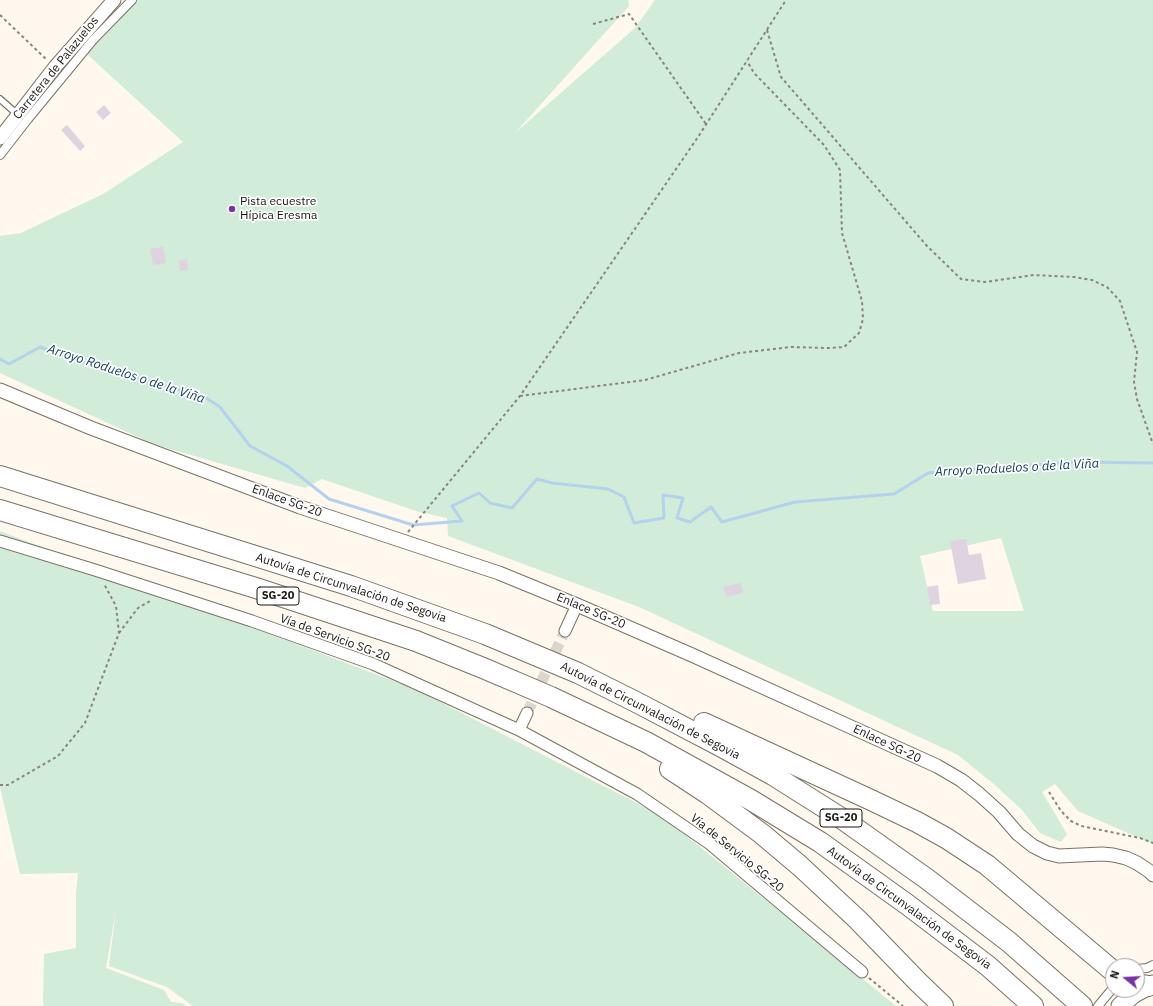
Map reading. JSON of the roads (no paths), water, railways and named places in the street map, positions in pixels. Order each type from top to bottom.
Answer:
[{"type":"highway","name":"Autovía de Circunvalación de Segovia","points":[[0,476],[351,586],[485,634],[578,673],[638,703],[773,775],[841,818],[928,879],[1009,942],[1086,1005]]},
{"type":"highway","name":"Autovía de Circunvalación de Segovia","points":[[0,510],[256,588],[416,641],[551,697],[646,742],[751,800],[820,842],[908,905],[988,966],[1033,1006]]},
{"type":"highway","points":[[578,673],[684,714],[871,800],[946,838],[987,865],[1105,964]]},
{"type":"highway","points":[[551,697],[594,726],[664,764],[762,834],[800,866],[858,920],[943,1006]]},
{"type":"main road","points":[[1120,1006],[1146,985]]},
{"type":"street","name":"Carretera de Palazuelos","points":[[0,138],[55,67],[114,0]]},
{"type":"street","points":[[0,155],[84,50],[132,0]]},
{"type":"street","name":"Enlace SG-20","points":[[0,390],[91,428],[300,507],[499,573],[577,605],[692,655],[937,766],[961,780],[979,794],[999,812],[1018,834],[1033,846],[1047,853],[1059,856],[1102,854],[1126,858],[1137,863],[1153,875]]},
{"type":"street","name":"Vía de Servicio SG-20","points":[[0,541],[252,621],[372,664],[519,730],[637,794],[710,844],[862,972]]},
{"type":"street","points":[[566,631],[577,605]]},
{"type":"street","points":[[519,730],[527,713]]},
{"type":"street","points":[[1086,1005],[1105,993]]},
{"type":"lane","points":[[0,99],[18,114]]},
{"type":"waterway","name":"Arroyo Roduelos o de la Viña","points":[[0,359],[9,364],[40,347],[109,371],[203,396],[220,407],[250,446],[287,466],[329,499],[413,525],[462,521],[452,506],[479,493],[490,503],[512,508],[537,479],[552,483],[608,489],[624,497],[634,523],[664,518],[663,495],[683,498],[677,518],[690,522],[711,507],[722,522],[795,502],[894,494],[928,473],[1075,462],[1153,463]]},
{"type":"tunnel","points":[[527,713],[565,631]]},
{"type":"place","name":"Pista ecuestre Hípica Eresma","points":[[232,209]]}]
